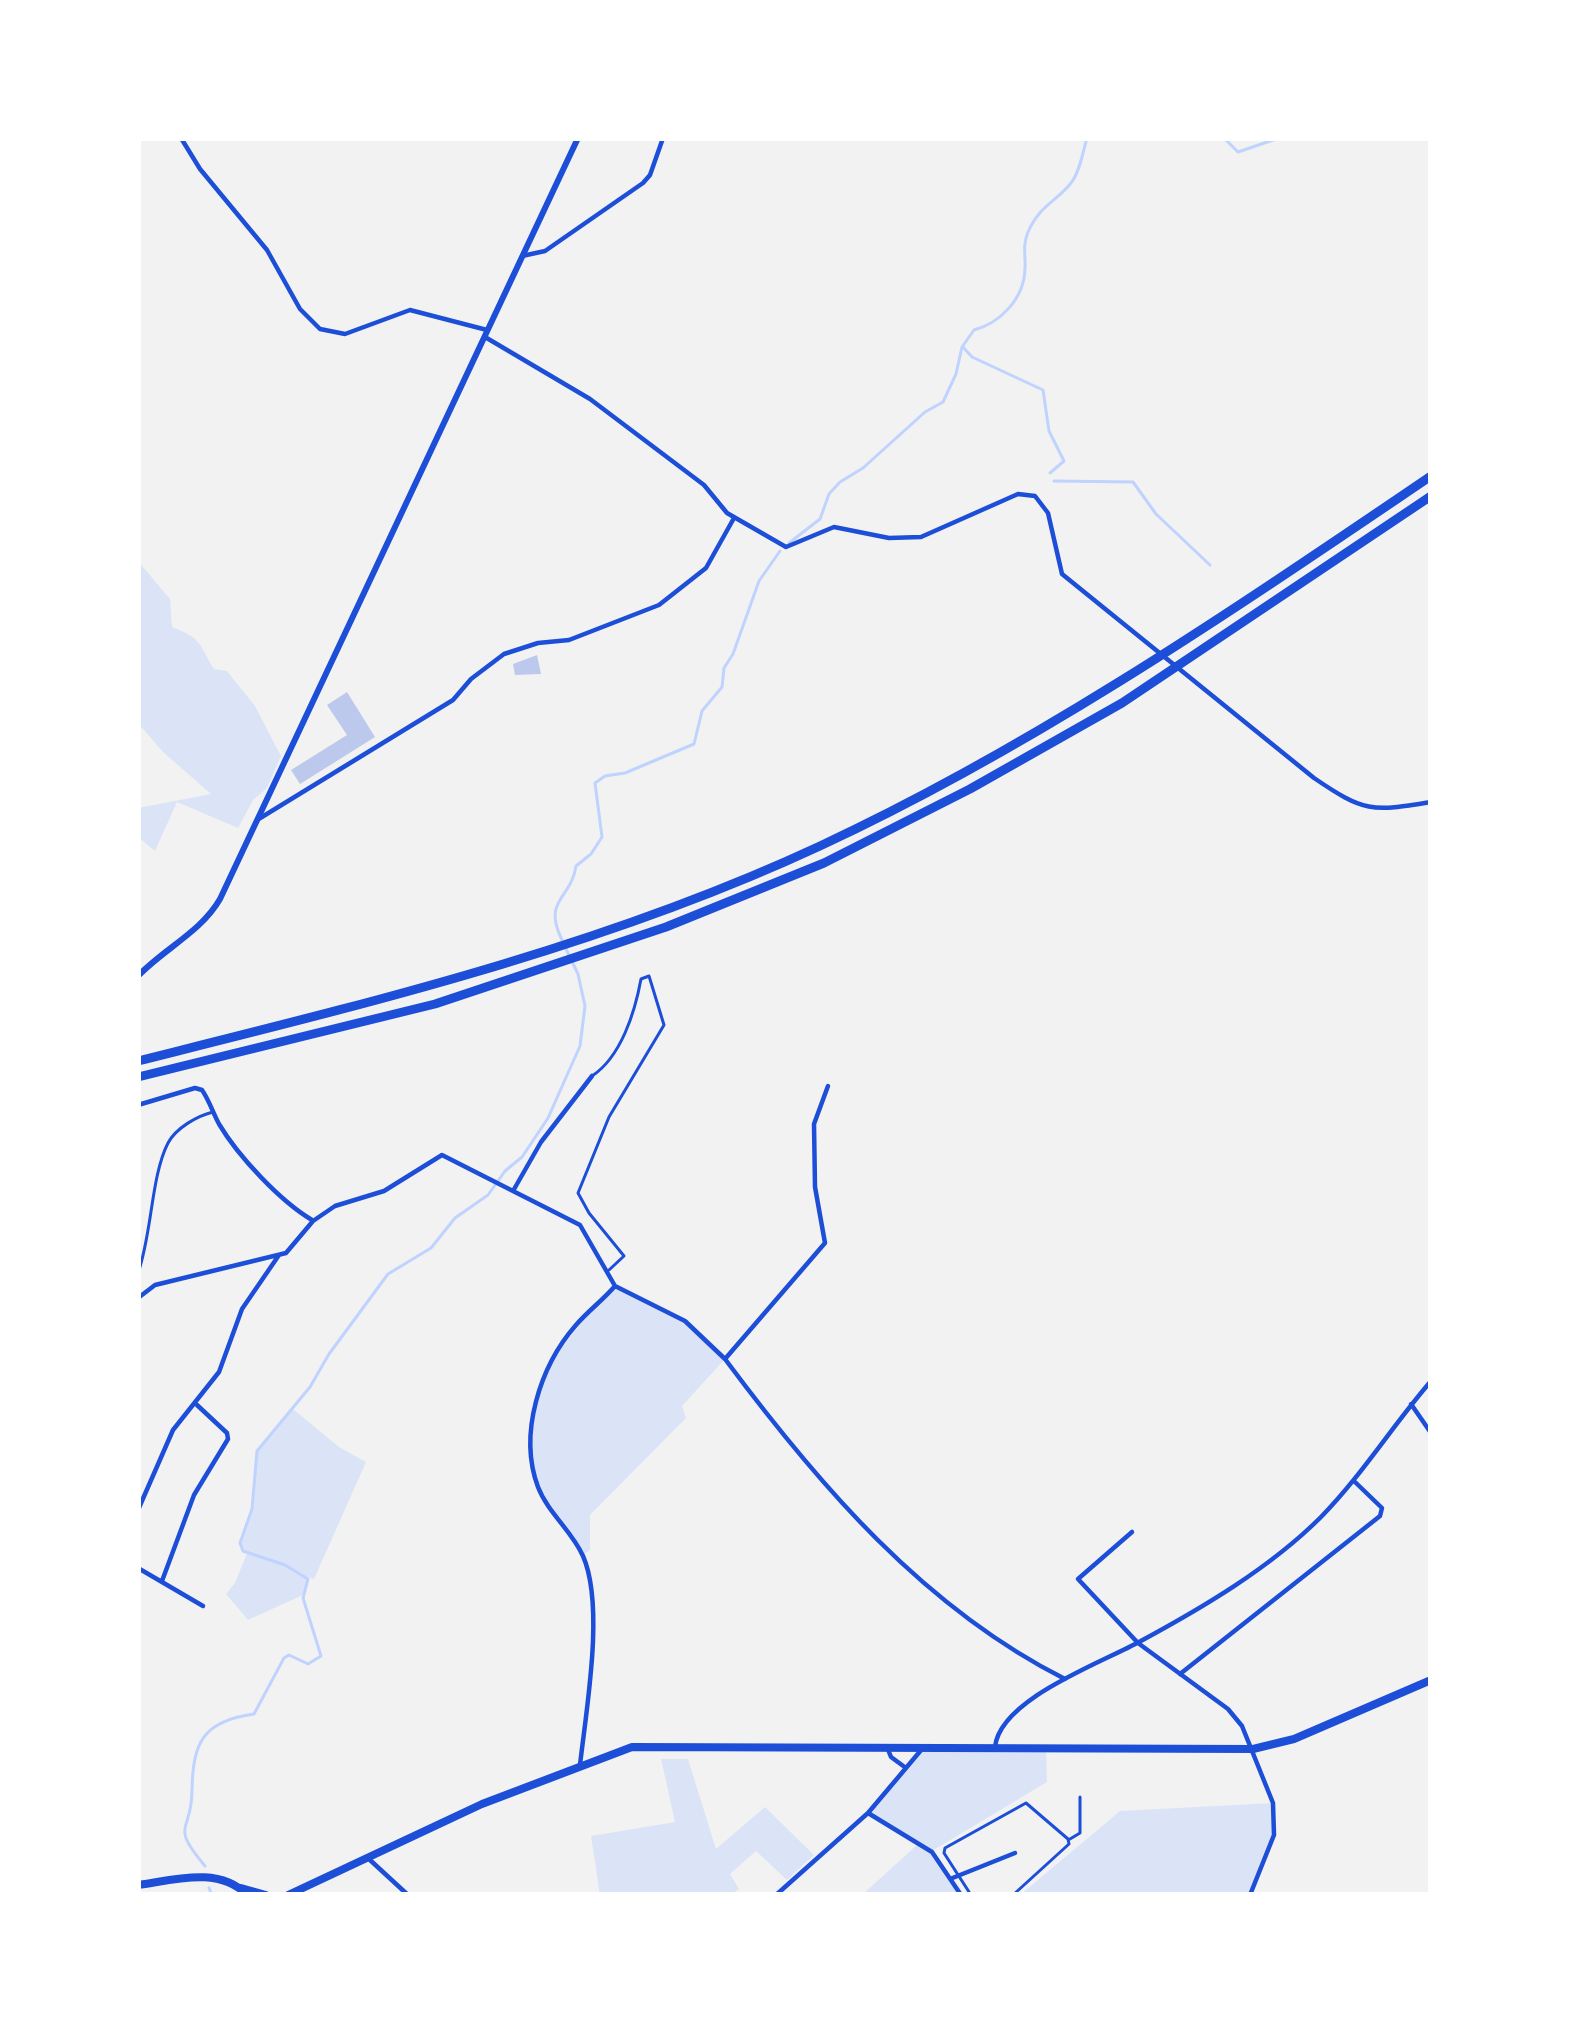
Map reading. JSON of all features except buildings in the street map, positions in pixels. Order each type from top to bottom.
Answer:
[{"type":"highway","points":[[138,1060],[430,988],[660,912],[818,848],[962,775],[1165,656],[1431,476]]},
{"type":"highway","points":[[138,1077],[435,1004],[666,927],[824,862],[970,789],[1122,703],[1431,496]]},
{"type":"main road","points":[[288,1894],[482,1804],[647,1745],[1253,1749],[1294,1739],[1431,1680]]},
{"type":"main road","points":[[139,1885],[196,1877],[266,1895]]},
{"type":"street","points":[[181,138],[194,161],[268,250],[300,309],[320,329],[351,333],[410,310],[486,334],[590,399],[704,485],[734,518],[786,547],[834,527],[876,537],[908,538],[939,531],[1018,494],[1035,496],[1048,513],[1062,574],[1353,805],[1369,809],[1431,802]]},
{"type":"street","points":[[138,976],[211,914],[578,138]]},
{"type":"street","points":[[522,256],[545,250],[643,183],[663,138]]},
{"type":"street","points":[[257,820],[453,700],[504,654],[569,640],[659,605],[706,568],[734,518]]},
{"type":"street","points":[[513,1191],[541,1142],[592,1076],[603,1069],[637,1005],[641,979],[649,976],[664,1025],[609,1117],[578,1192],[589,1214],[624,1256],[609,1270]]},
{"type":"street","points":[[725,1359],[825,1243],[814,1186],[814,1124],[828,1086]]},
{"type":"street","points":[[138,1105],[195,1088],[205,1093],[221,1127],[285,1202],[313,1221]]},
{"type":"street","points":[[138,1273],[148,1245],[166,1148],[186,1125],[213,1112]]},
{"type":"street","points":[[139,1295],[155,1285],[279,1256],[290,1250],[313,1221],[344,1201],[384,1191],[435,1156],[449,1156],[580,1225],[615,1286],[685,1321],[725,1359],[877,1540],[986,1634],[1065,1679]]},
{"type":"street","points":[[138,1510],[173,1430],[222,1366],[242,1309],[279,1256]]},
{"type":"street","points":[[580,1766],[594,1647],[588,1576],[583,1555],[539,1490],[530,1441],[550,1362],[576,1324],[615,1286]]},
{"type":"street","points":[[995,1747],[1005,1722],[1065,1679],[1138,1642],[1253,1572],[1316,1521],[1431,1381]]},
{"type":"street","points":[[162,1581],[194,1495],[228,1439],[196,1403]]},
{"type":"street","points":[[1411,1404],[1431,1433]]},
{"type":"street","points":[[1180,1674],[1380,1516],[1382,1508],[1353,1480]]},
{"type":"street","points":[[1132,1532],[1078,1579],[1138,1642],[1228,1709],[1242,1726],[1273,1803],[1274,1835],[1250,1895]]},
{"type":"street","points":[[138,1568],[203,1606]]},
{"type":"street","points":[[887,1747],[906,1768]]},
{"type":"street","points":[[776,1895],[868,1813],[922,1747]]},
{"type":"street","points":[[1013,1895],[1080,1833],[1080,1797]]},
{"type":"street","points":[[961,1895],[945,1848],[1021,1803],[1068,1840]]},
{"type":"street","points":[[868,1813],[932,1852],[971,1895]]},
{"type":"street","points":[[954,1877],[1016,1853]]},
{"type":"street","points":[[365,1857],[409,1895]]},
{"type":"street","points":[[139,1885],[141,1895]]},
{"type":"shaded area","points":[[138,561],[170,599],[172,627],[195,639],[214,669],[227,671],[255,706],[281,756],[267,788],[253,800],[238,828],[177,802],[155,851],[138,837],[138,808],[211,794],[138,723]]},
{"type":"shaded area","points":[[615,1286],[685,1321],[725,1359],[682,1406],[686,1418],[590,1515],[590,1550],[583,1555],[541,1493],[531,1464],[529,1436],[533,1407],[559,1353]]},
{"type":"shaded area","points":[[293,1409],[339,1447],[366,1462],[314,1579],[307,1577],[305,1594],[248,1620],[226,1594],[247,1553],[240,1543],[252,1509],[257,1451]]},
{"type":"shaded area","points":[[922,1747],[1046,1747],[1047,1782],[932,1851],[961,1895],[862,1895],[918,1844],[868,1813]]},
{"type":"shaded area","points":[[661,1759],[688,1759],[716,1849],[765,1807],[814,1855],[787,1880],[756,1851],[730,1874],[739,1889],[730,1895],[600,1895],[591,1836],[675,1822]]},
{"type":"shaded area","points":[[1273,1803],[1274,1835],[1251,1895],[1020,1895],[1120,1811]]},
{"type":"waterway","points":[[789,543],[820,519],[829,494],[840,482],[943,402],[962,347],[974,330],[993,322],[1015,300],[1024,280],[1028,232],[1074,178],[1087,138]]},
{"type":"waterway","points":[[1133,138],[1161,138]]},
{"type":"waterway","points":[[1224,138],[1238,152],[1279,138]]},
{"type":"waterway","points":[[963,347],[972,357],[1043,390],[1049,431],[1064,461],[1050,473]]},
{"type":"waterway","points":[[1054,481],[1133,482],[1156,514],[1210,565]]},
{"type":"waterway","points":[[562,940],[556,908],[576,866],[602,837],[595,783],[694,744],[702,711],[722,687],[724,668],[759,581],[780,551]]},
{"type":"waterway","points":[[205,1866],[185,1835],[195,1759],[204,1737],[223,1722],[254,1714],[284,1658],[289,1655],[308,1664],[321,1656],[303,1598],[308,1579],[285,1565],[243,1551],[240,1543],[252,1509],[257,1451],[310,1387],[388,1274],[431,1248],[455,1218],[488,1195],[548,1118],[580,1046],[585,1006],[566,949]]},
{"type":"waterway","points":[[209,1888],[212,1895]]}]
